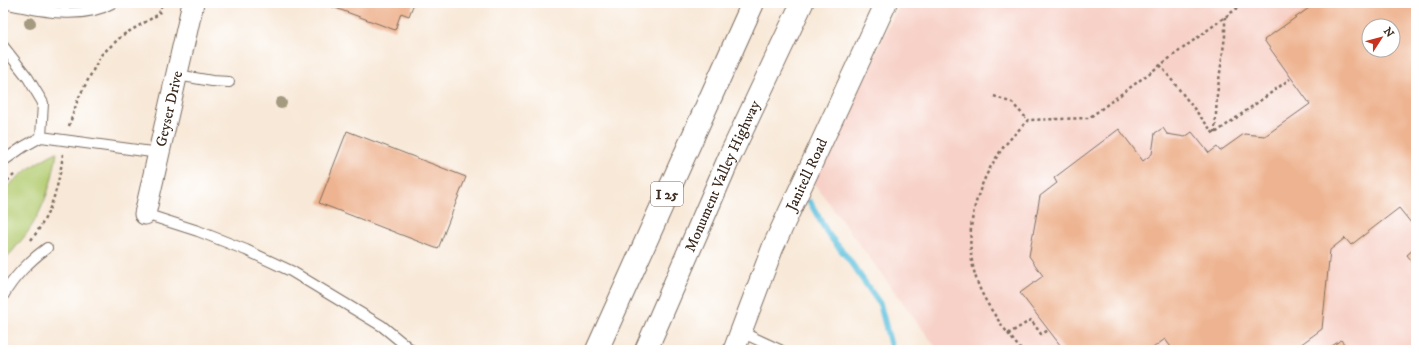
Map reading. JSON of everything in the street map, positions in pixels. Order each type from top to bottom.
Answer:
[{"type":"highway","name":"I 25","points":[[597,350],[752,3]]},
{"type":"highway","name":"Monument Valley Highway","points":[[646,350],[730,156],[802,3]]},
{"type":"highway","points":[[730,156],[816,3]]},
{"type":"street","name":"Geyser Drive","points":[[145,214],[193,3]]},
{"type":"street","name":"Janitell Road","points":[[738,341],[773,247],[886,3]]},
{"type":"lane","points":[[3,3],[45,12],[82,12],[105,7],[112,3]]},
{"type":"lane","points":[[3,46],[28,78],[43,103],[41,137]]},
{"type":"lane","points":[[177,75],[212,81],[229,82]]},
{"type":"lane","points":[[3,161],[41,137],[159,153]]},
{"type":"lane","points":[[145,214],[198,231],[246,250],[291,271],[382,326],[410,349]]},
{"type":"lane","points":[[3,296],[8,286],[37,255],[47,248]]},
{"type":"lane","points":[[738,341],[780,350]]},
{"type":"path","points":[[28,243],[38,230],[51,208],[62,165],[65,141],[78,99],[101,55],[123,35],[160,14],[162,3]]},
{"type":"path","points":[[1021,350],[1008,334],[988,304],[980,288],[972,262],[970,237],[972,215],[977,195],[998,153],[1028,120],[1089,118],[1244,3]]},
{"type":"path","points":[[1214,134],[1217,95],[1226,36],[1225,17]]},
{"type":"path","points":[[1160,65],[1214,134]]},
{"type":"path","points":[[1214,134],[1290,79]]},
{"type":"path","points":[[994,96],[1012,103],[1028,120]]},
{"type":"path","points":[[3,184],[22,168]]},
{"type":"path","points":[[1008,334],[1031,320],[1041,334],[1049,330]]},
{"type":"shaded area","points":[[900,3],[1416,3],[1416,350],[938,350],[813,182]]},
{"type":"green space","points":[[57,152],[49,188],[40,211],[28,232],[3,261],[3,191],[28,169]]},
{"type":"building","points":[[322,3],[414,3],[409,16],[401,13],[395,30]]},
{"type":"building","points":[[1316,3],[1416,3],[1416,229],[1399,208],[1351,245],[1345,238],[1330,250],[1322,329],[1300,345],[1304,350],[1173,350],[1165,339],[1150,350],[1064,350],[1020,293],[1043,276],[1029,256],[1040,196],[1057,183],[1054,178],[1119,129],[1143,161],[1152,154],[1155,133],[1163,128],[1167,134],[1185,137],[1192,132],[1209,153],[1217,147],[1220,151],[1244,134],[1265,136],[1310,104],[1264,40]]},
{"type":"building","points":[[347,131],[466,177],[438,249],[319,203]]},
{"type":"building","points":[[1416,247],[1416,266],[1407,255]]},
{"type":"building","points":[[1341,340],[1349,350],[1326,350]]},
{"type":"waterway","points":[[810,202],[828,234],[847,257],[880,304],[892,350]]}]
